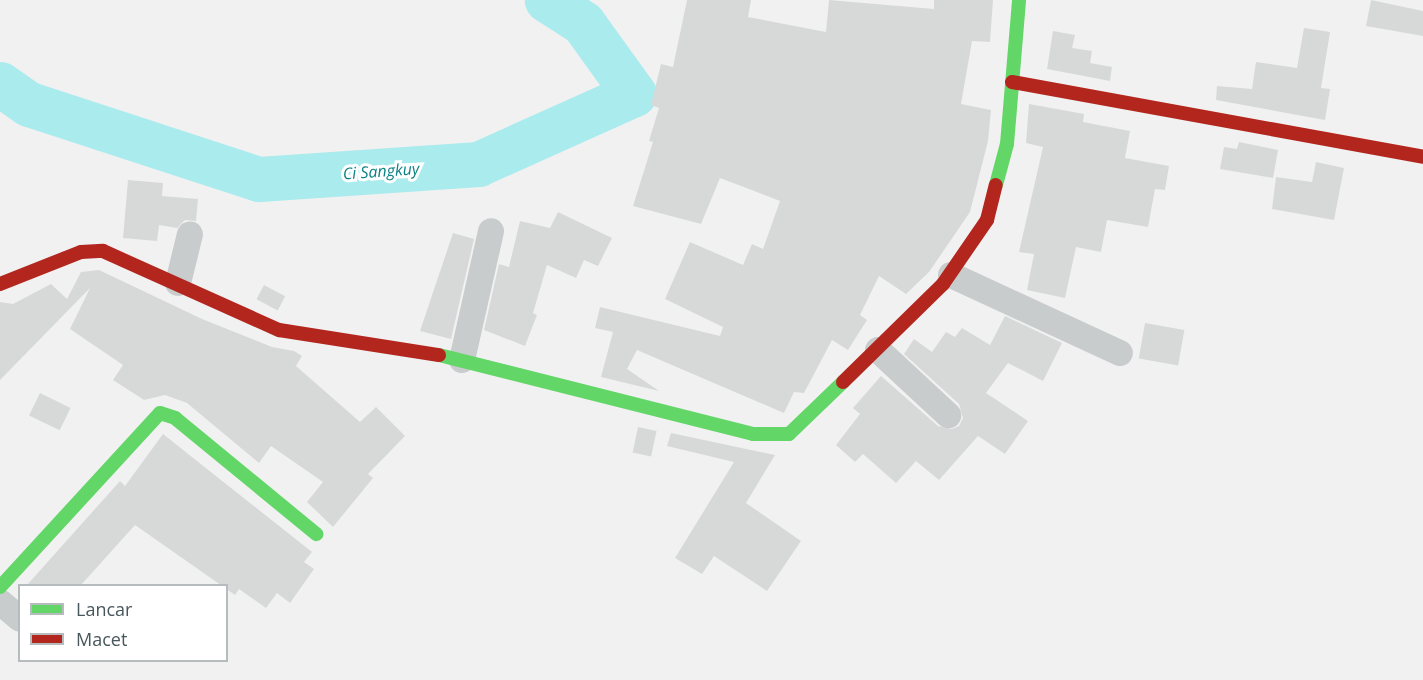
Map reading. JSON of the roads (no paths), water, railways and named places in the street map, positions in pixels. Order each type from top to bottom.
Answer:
[{"type":"street","points":[[0,285],[92,249],[178,283],[279,330],[462,360],[773,436],[789,434],[803,425],[878,350],[951,274],[976,240],[995,197],[1007,144],[1019,0]]},
{"type":"street","points":[[1012,82],[1423,157]]},
{"type":"street","points":[[462,360],[491,231]]},
{"type":"street","points":[[178,283],[190,234]]},
{"type":"street","points":[[951,274],[1120,353]]},
{"type":"street","points":[[878,350],[948,415]]},
{"type":"street","points":[[0,587],[154,415],[160,413],[175,418],[316,534]]},
{"type":"street","points":[[0,602],[18,618]]},
{"type":"waterway","name":"Ci Sangkuy","points":[[0,84],[29,104],[259,179],[478,164],[634,94],[583,23],[547,0]]}]
